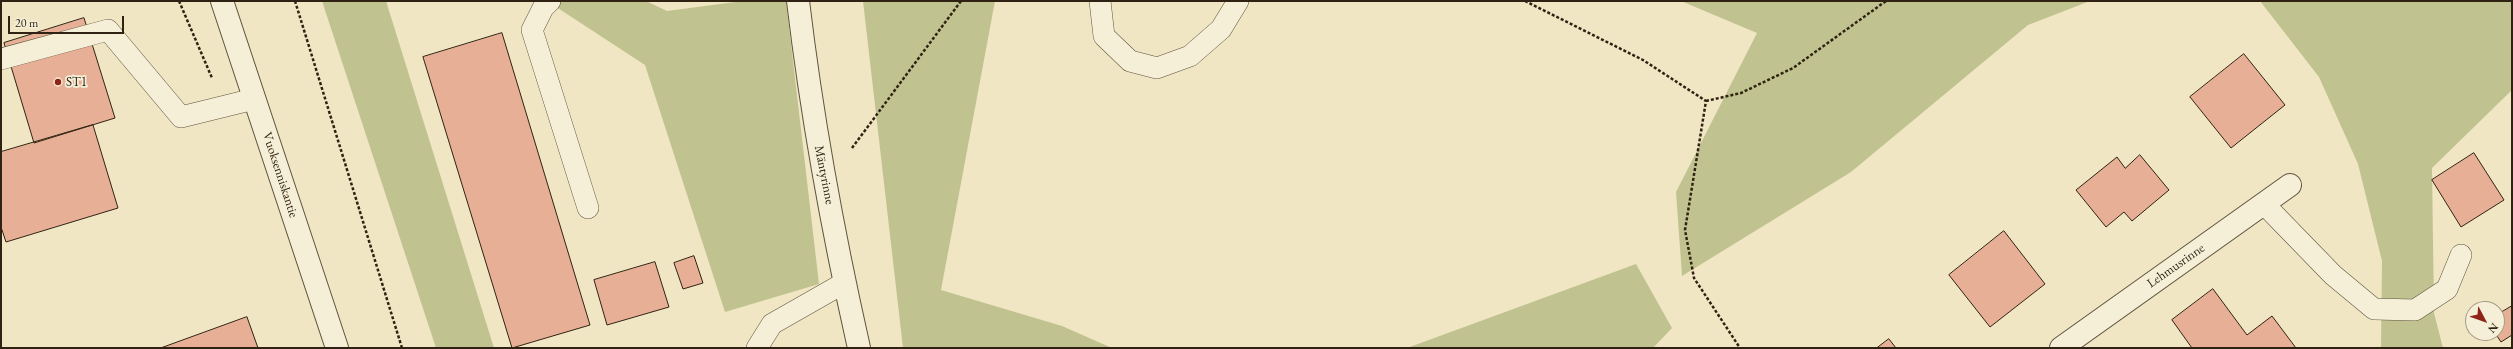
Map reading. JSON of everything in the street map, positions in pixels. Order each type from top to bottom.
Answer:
[{"type":"street","name":"Vuoksenniskantie","points":[[222,1],[337,348]]},
{"type":"street","name":"Mäntyrinne","points":[[798,1],[810,106],[844,283],[859,348]]},
{"type":"street","name":"Lehmusrinne","points":[[2061,348],[2290,185]]},
{"type":"lane","points":[[550,1],[543,8],[532,30],[588,208]]},
{"type":"lane","points":[[1100,1],[1104,36],[1130,61],[1157,68],[1190,56],[1221,29],[1238,1]]},
{"type":"lane","points":[[1,59],[108,30],[181,117],[254,99]]},
{"type":"lane","points":[[2264,204],[2333,275],[2374,309],[2415,310],[2447,289],[2461,254]]},
{"type":"lane","points":[[757,348],[772,324],[844,283]]},
{"type":"path","points":[[295,1],[402,348]]},
{"type":"path","points":[[825,184],[961,1]]},
{"type":"path","points":[[1525,1],[1643,60],[1706,101],[1741,93],[1793,68],[1886,1]]},
{"type":"path","points":[[1706,101],[1684,230],[1694,278],[1740,348]]},
{"type":"green space","points":[[322,1],[386,1],[494,348],[436,348]]},
{"type":"green space","points":[[547,1],[646,1],[667,11],[743,1],[786,1],[819,284],[725,312],[645,65]]},
{"type":"green space","points":[[863,1],[995,1],[941,290],[1062,326],[1112,348],[903,348]]},
{"type":"green space","points":[[1681,1],[2090,1],[2028,25],[1851,172],[1682,276],[1676,192],[1757,33]]},
{"type":"green space","points":[[2260,1],[2512,1],[2512,90],[2432,168],[2434,313],[2443,348],[2381,348],[2382,261],[2358,164],[2319,77]]},
{"type":"green space","points":[[1636,264],[1672,328],[1653,348],[1407,348]]},
{"type":"building","points":[[84,18],[115,118],[34,143],[4,43]]},
{"type":"building","points":[[502,33],[590,325],[512,348],[423,57]]},
{"type":"building","points":[[2244,54],[2285,105],[2231,148],[2190,97]]},
{"type":"building","points":[[93,125],[118,208],[6,242],[1,227],[1,152]]},
{"type":"building","points":[[2474,153],[2504,200],[2461,227],[2432,180]]},
{"type":"building","points":[[2140,155],[2169,190],[2132,221],[2124,212],[2106,227],[2076,190],[2117,157],[2125,168]]},
{"type":"building","points":[[2004,231],[2045,284],[1990,327],[1949,275]]},
{"type":"building","points":[[694,256],[703,283],[683,289],[674,263]]},
{"type":"building","points":[[655,262],[669,307],[607,325],[594,280]]},
{"type":"building","points":[[2213,289],[2247,335],[2272,316],[2296,348],[2192,348],[2172,320]]},
{"type":"building","points":[[2512,306],[2512,335],[2505,339],[2505,310]]},
{"type":"building","points":[[247,317],[258,348],[161,348]]},
{"type":"building","points":[[1889,339],[1896,348],[1877,348]]},
{"type":"place","name":"ST1","points":[[58,82]]}]
